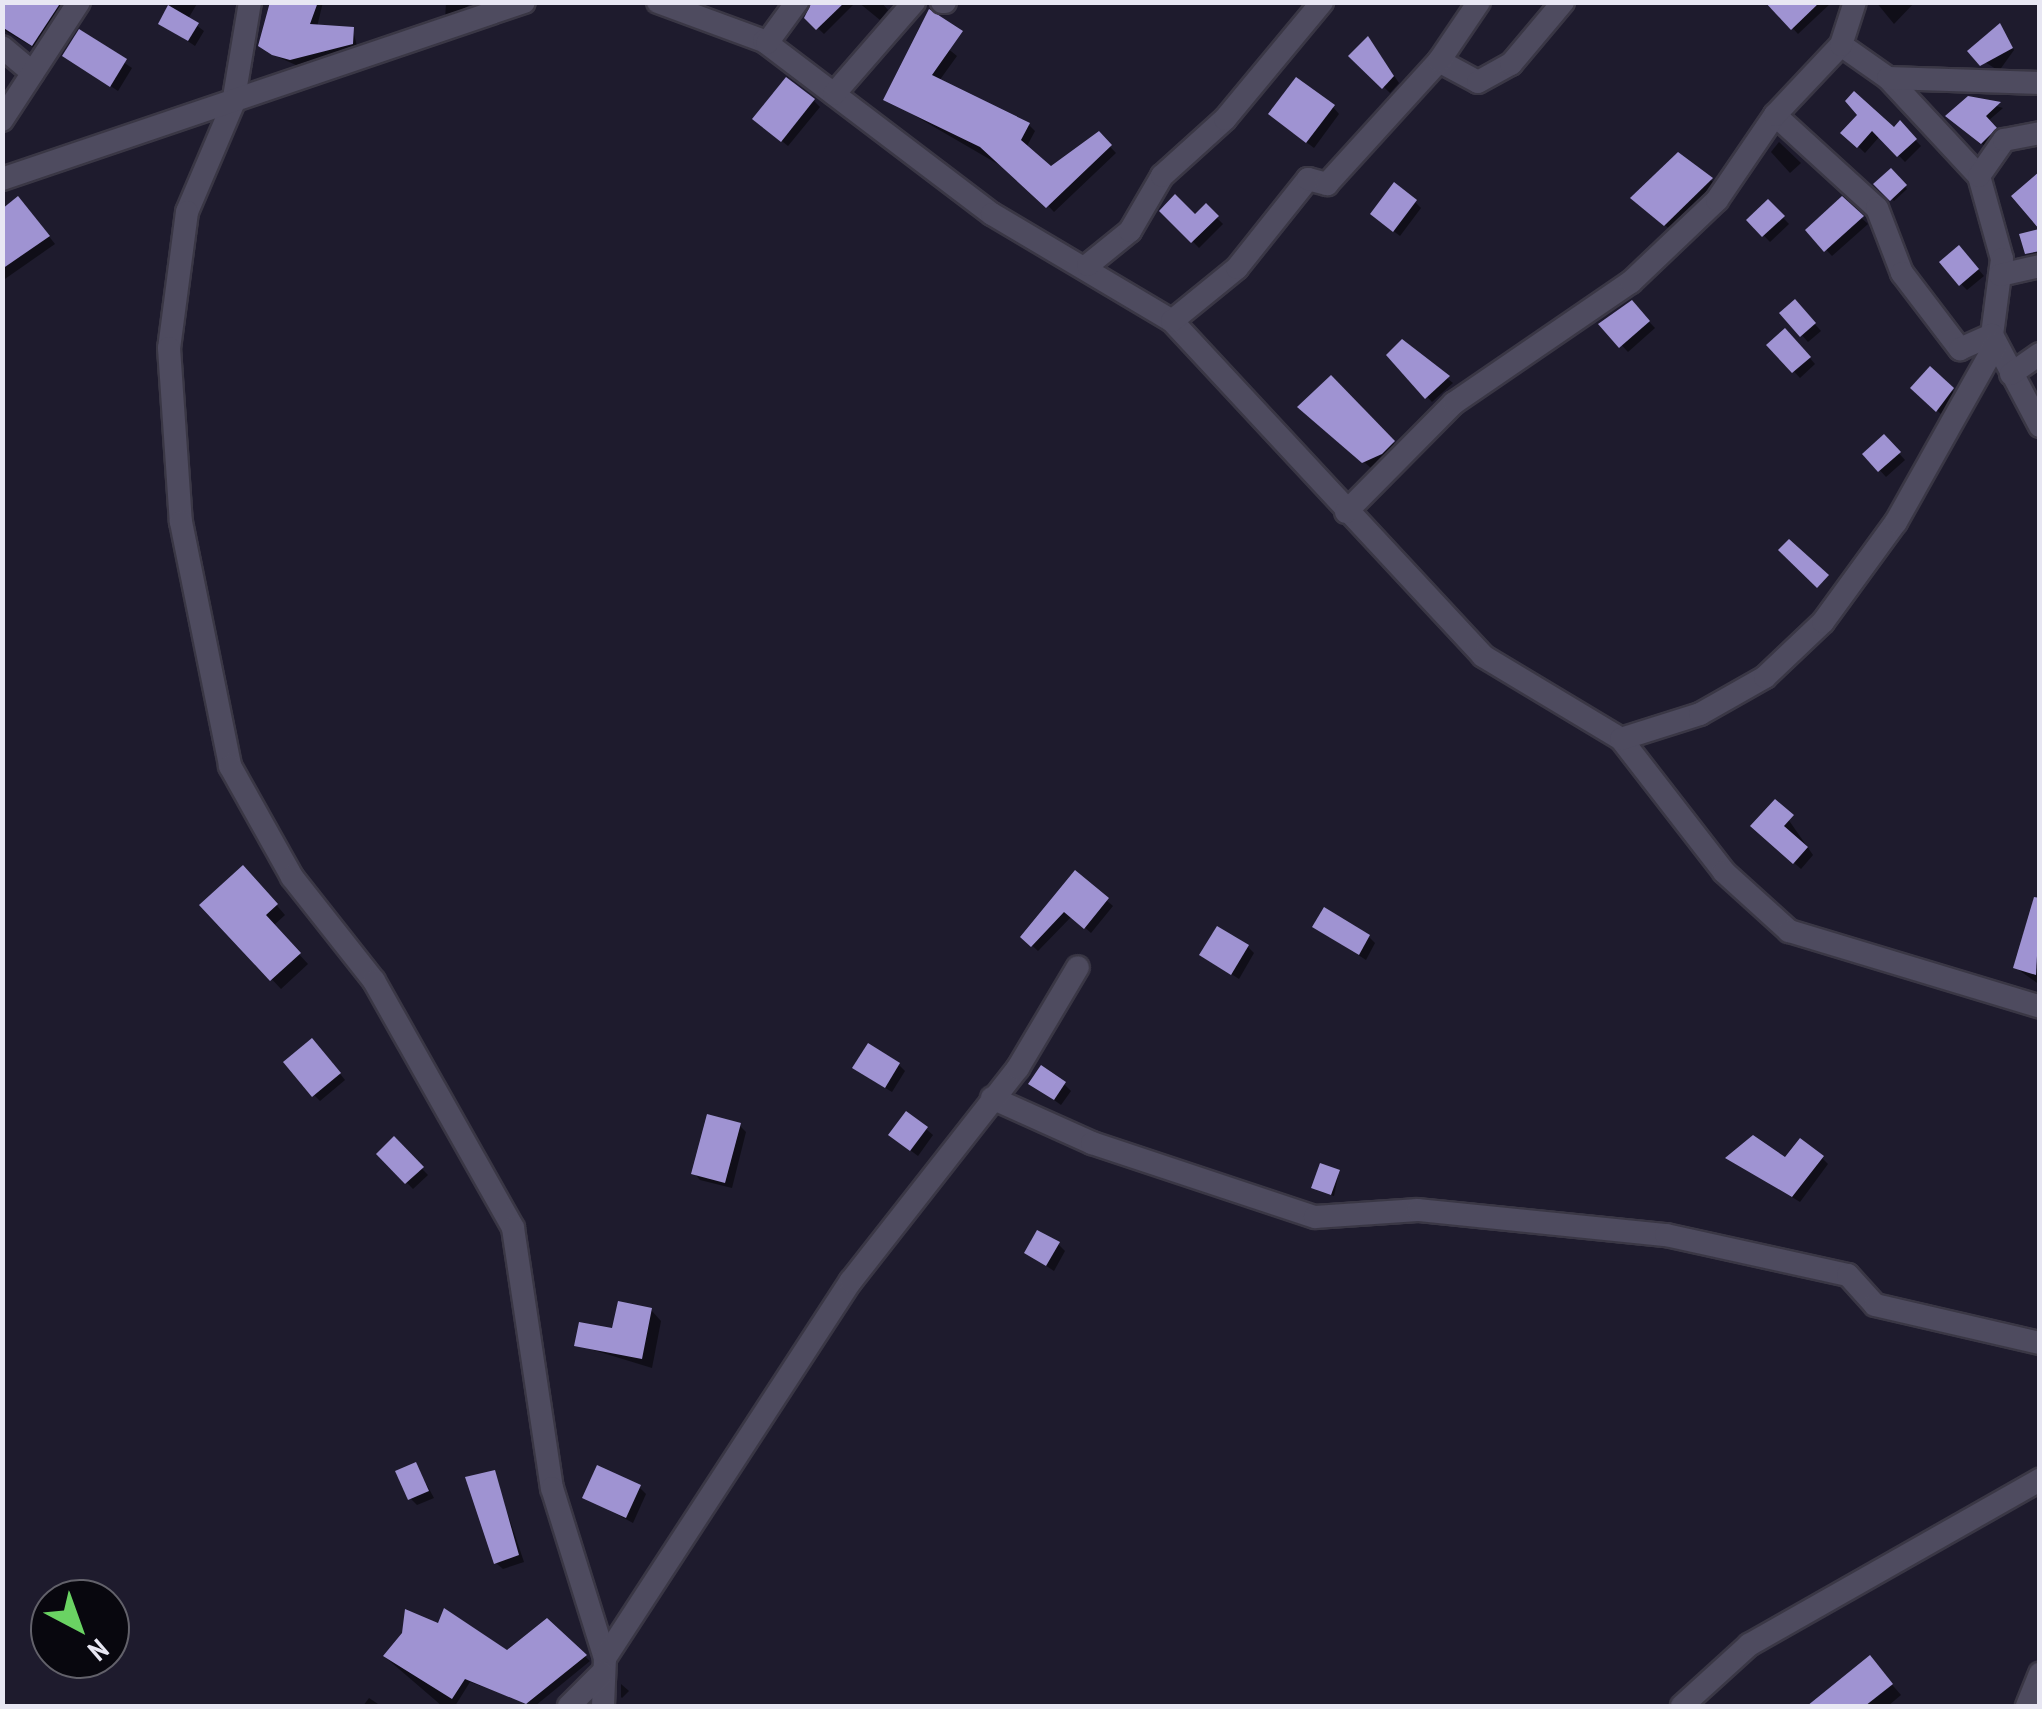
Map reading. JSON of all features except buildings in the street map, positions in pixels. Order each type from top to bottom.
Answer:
[{"type":"street","points":[[2,120],[78,2]]},
{"type":"street","points":[[250,2],[232,104],[187,212],[170,348],[181,522],[230,766],[292,878],[374,980],[513,1228],[552,1488],[604,1665],[602,1706]]},
{"type":"street","points":[[2,179],[524,2]]},
{"type":"street","points":[[658,2],[767,43],[992,214],[1088,264],[1121,297],[1172,321],[1483,656],[1621,739],[1724,872],[1789,931],[2040,1007]]},
{"type":"street","points":[[767,43],[798,2]]},
{"type":"street","points":[[834,94],[914,2]]},
{"type":"street","points":[[1088,264],[1130,231],[1162,176],[1225,119],[1322,2]]},
{"type":"street","points":[[1172,321],[1237,268],[1308,179],[1327,184],[1439,61],[1478,2]]},
{"type":"street","points":[[1439,61],[1478,82],[1511,64],[1563,2]]},
{"type":"street","points":[[1346,512],[1492,372],[1652,263],[1717,200],[1775,115],[1841,45],[1855,2]]},
{"type":"street","points":[[1621,739],[1700,714],[1765,678],[1822,622],[1896,522],[1994,340],[2000,275],[1980,176],[1888,78],[1841,45]]},
{"type":"street","points":[[2,47],[33,73]]},
{"type":"street","points":[[1888,78],[2040,83]]},
{"type":"street","points":[[1775,115],[1877,208],[1902,273],[1960,349],[1994,340]]},
{"type":"street","points":[[1980,176],[2004,140],[2040,133]]},
{"type":"street","points":[[2000,275],[2040,266]]},
{"type":"street","points":[[1994,340],[2040,426]]},
{"type":"street","points":[[2011,374],[2040,354]]},
{"type":"street","points":[[569,1706],[604,1665],[851,1281],[992,1098],[1078,967]]},
{"type":"street","points":[[992,1098],[1092,1143],[1315,1217],[1418,1210],[1666,1235],[1848,1275],[1875,1305],[2040,1343]]},
{"type":"street","points":[[1682,1706],[1749,1645],[2040,1480]]},
{"type":"street","points":[[2028,1706],[2040,1673]]}]
